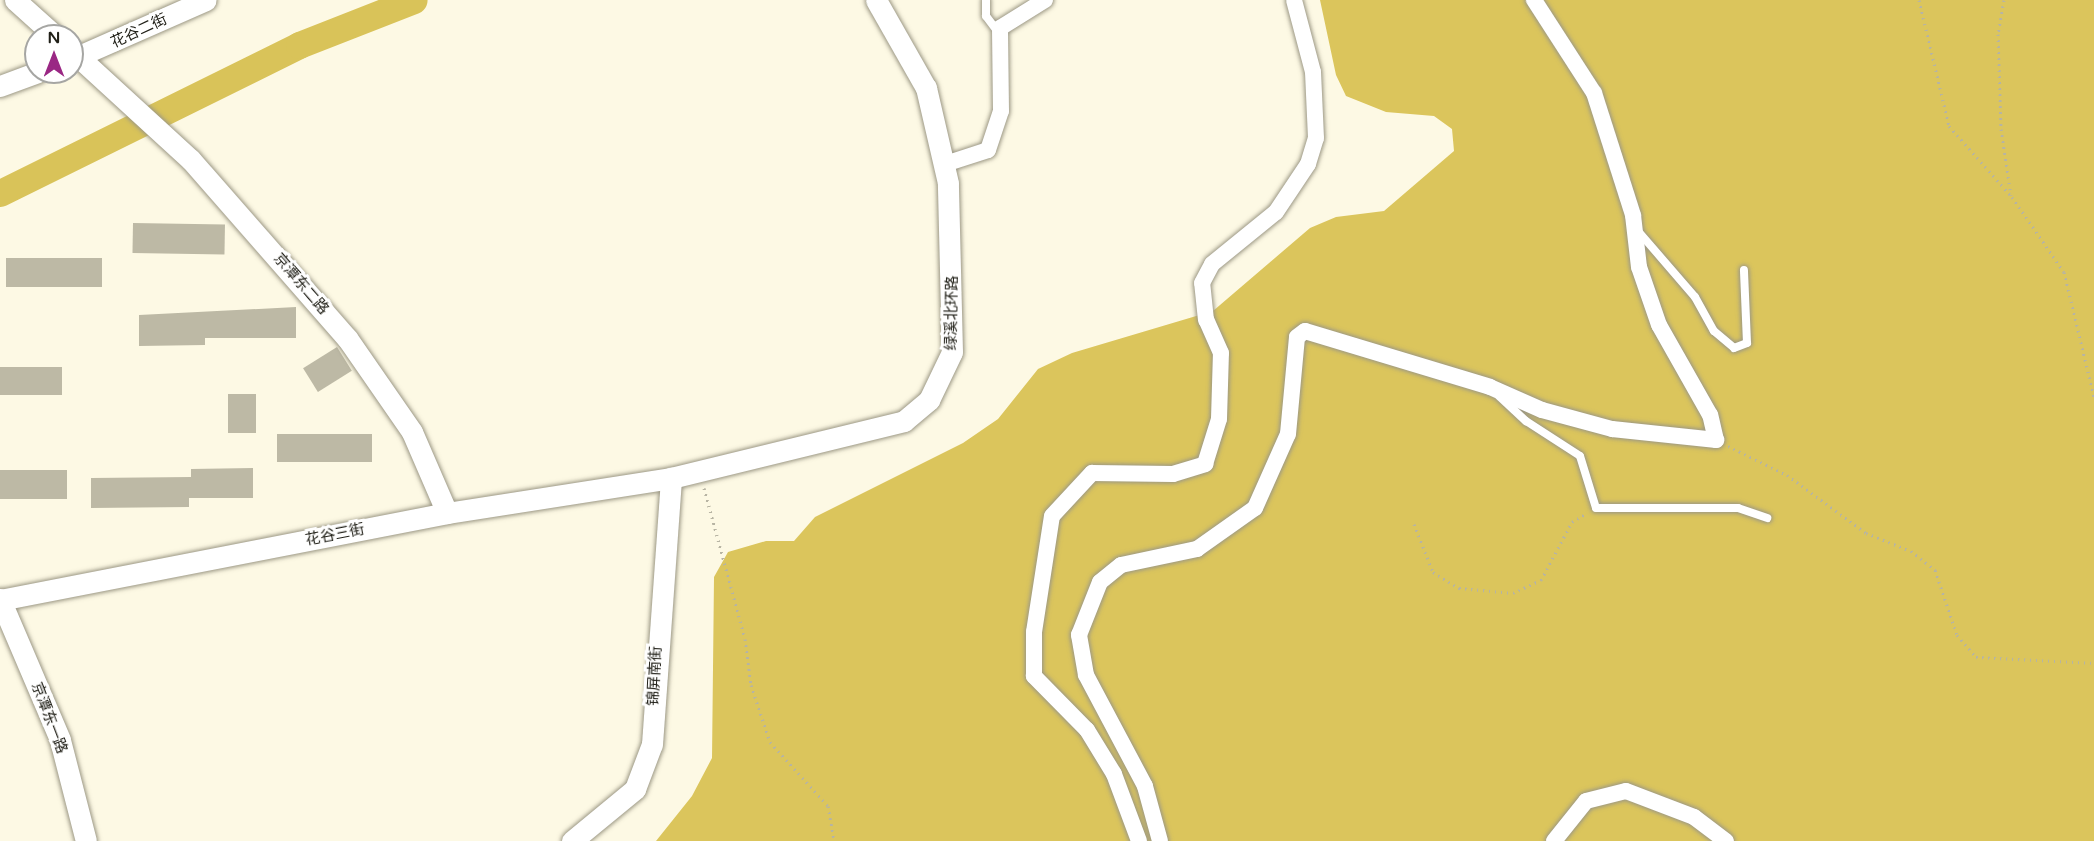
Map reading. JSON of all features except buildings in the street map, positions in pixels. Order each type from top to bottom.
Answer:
[{"type":"street","points":[[15,0],[42,24]]},
{"type":"street","name":"花谷二街","points":[[84,52],[206,0]]},
{"type":"street","name":"绿溪北环路","points":[[671,478],[904,421],[929,400],[952,352],[945,165],[926,88],[876,0]]},
{"type":"street","points":[[945,165],[988,150],[1001,111],[999,33],[1010,17],[1045,0]]},
{"type":"street","points":[[1139,841],[1114,774],[1087,729],[1034,676],[1034,632],[1052,516],[1092,473],[1173,474],[1205,464],[1219,419],[1221,353],[1206,320],[1202,283],[1212,264],[1276,212],[1308,165],[1316,138],[1313,72],[1294,0]]},
{"type":"street","points":[[1160,841],[1145,786],[1086,675],[1079,635],[1100,582],[1121,565],[1197,549],[1255,508],[1288,434],[1298,337],[1305,331],[1490,387],[1542,410],[1612,429],[1716,440],[1710,415],[1659,325],[1639,267],[1636,228],[1594,93],[1534,0]]},
{"type":"street","name":"京潭东二路","points":[[84,63],[112,84],[191,160],[347,338],[412,432],[447,513]]},
{"type":"street","points":[[0,86],[24,77]]},
{"type":"street","name":"花谷三街","points":[[0,599],[447,513],[671,478]]},
{"type":"street","name":"锦屏南街","points":[[572,841],[635,789],[652,744],[671,478]]},
{"type":"street","name":"京潭东一路","points":[[0,599],[60,741],[86,841]]},
{"type":"street","points":[[1554,841],[1586,801],[1626,791],[1694,817],[1726,841]]},
{"type":"lane","points":[[986,0],[986,16],[999,33]]},
{"type":"lane","points":[[1636,228],[1695,297],[1714,331],[1734,348],[1747,343],[1744,270]]},
{"type":"lane","points":[[1490,387],[1526,421],[1580,456],[1596,508],[1738,508],[1767,518]]},
{"type":"path","points":[[1919,0],[1949,126],[2012,197],[2064,272],[2083,366],[2094,397]]},
{"type":"path","points":[[2004,0],[1998,34],[2001,129],[2012,197]]},
{"type":"path","points":[[1716,440],[1787,475],[1866,533],[1911,551],[1935,570],[1957,635],[1976,657],[2094,663]]},
{"type":"path","points":[[699,471],[745,639],[751,685],[770,742],[828,806],[834,841]]},
{"type":"path","points":[[1414,524],[1433,572],[1459,588],[1513,593],[1541,580],[1572,522],[1596,508]]},
{"type":"shaded area","points":[[1320,0],[2094,0],[2094,841],[656,841],[692,796],[712,758],[714,577],[728,552],[766,541],[794,541],[815,517],[963,443],[998,419],[1038,369],[1072,353],[1213,311],[1310,228],[1336,217],[1384,211],[1454,151],[1452,129],[1434,116],[1386,112],[1346,96],[1336,75]]},
{"type":"waterway","points":[[0,193],[299,45],[414,0]]}]
